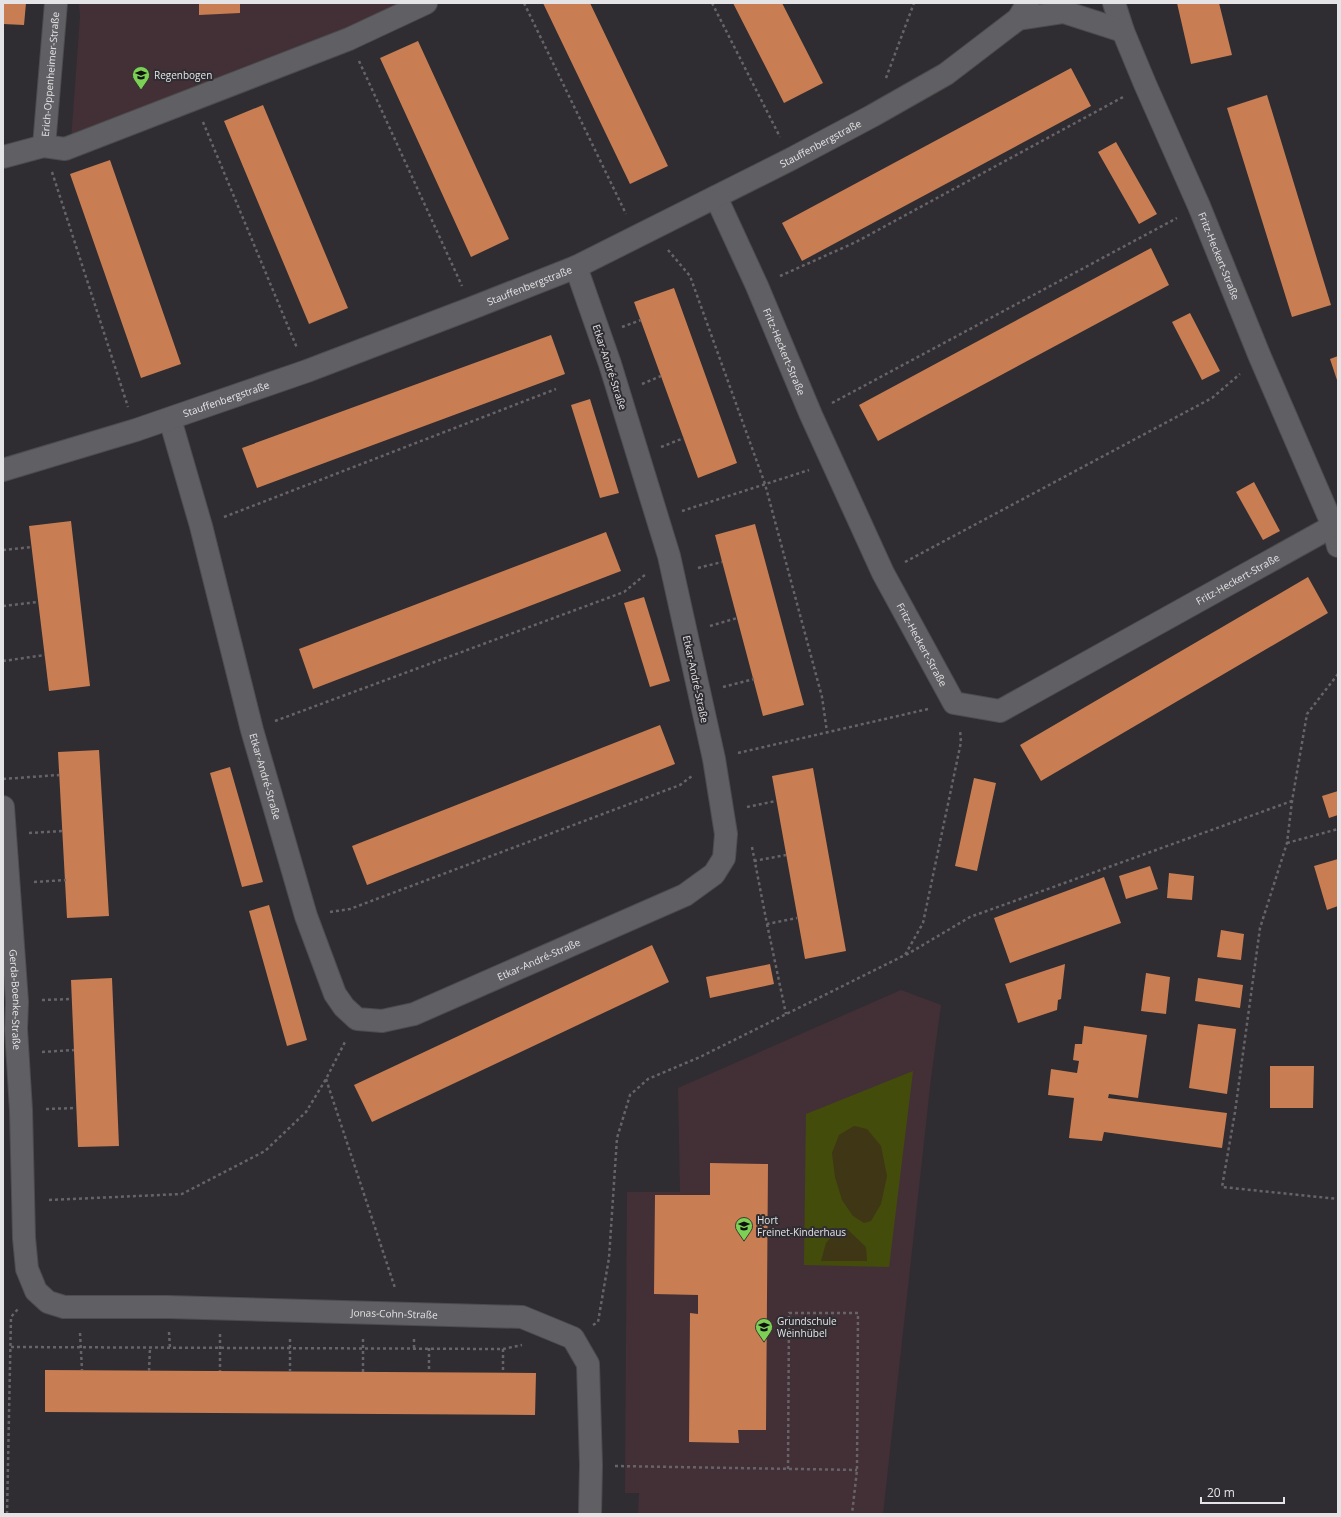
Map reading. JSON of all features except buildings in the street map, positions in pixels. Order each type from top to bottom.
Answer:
[{"type":"street","name":"Erich-Oppenheimer-Straße","points":[[44,146],[56,3]]},
{"type":"street","points":[[3,157],[44,146],[65,150],[349,39],[426,3]]},
{"type":"street","name":"Fritz-Heckert-Straße","points":[[716,197],[758,286],[811,415],[883,573],[954,703],[1000,711],[1335,536],[1198,206],[1145,84],[1114,3]]},
{"type":"street","points":[[1023,11],[1064,12],[1124,31]]},
{"type":"street","name":"Stauffenbergstraße","points":[[3,470],[170,419],[307,371],[576,267],[791,159],[872,116],[946,74],[1023,11]]},
{"type":"street","name":"Etkar-André-Straße","points":[[170,419],[201,526],[252,730],[306,916],[335,994],[344,1007],[357,1019],[382,1021],[414,1014],[685,895],[714,874],[724,858],[726,834],[714,759],[669,556],[659,518],[610,364],[576,267]]},
{"type":"street","name":"Gerda-Boenke-Straße","points":[[3,807],[19,1053],[15,1102],[24,1201],[27,1269],[36,1291]]},
{"type":"street","name":"Jonas-Cohn-Straße","points":[[36,1291],[48,1302],[64,1307],[138,1306],[522,1316],[573,1338]]},
{"type":"street","points":[[573,1338],[588,1364],[591,1465],[590,1514]]},
{"type":"path","points":[[524,3],[644,233],[690,276],[765,484],[822,697],[827,732]]},
{"type":"path","points":[[712,3],[791,159]]},
{"type":"path","points":[[872,116],[914,3]]},
{"type":"path","points":[[349,39],[472,308]]},
{"type":"path","points":[[758,286],[856,242],[1145,84]]},
{"type":"path","points":[[194,99],[307,371]]},
{"type":"path","points":[[44,146],[136,430]]},
{"type":"path","points":[[811,415],[1198,206]]},
{"type":"path","points":[[883,573],[1212,398],[1260,357]]},
{"type":"path","points":[[201,526],[556,389]]},
{"type":"path","points":[[659,518],[833,463]]},
{"type":"path","points":[[3,550],[32,547]]},
{"type":"path","points":[[252,730],[624,592],[669,556]]},
{"type":"path","points":[[3,606],[38,602]]},
{"type":"path","points":[[3,662],[45,655]]},
{"type":"path","points":[[1338,674],[1307,714],[1292,802],[1287,844],[1260,928],[1235,1112],[1222,1187],[1338,1199]]},
{"type":"path","points":[[699,694],[754,679]]},
{"type":"path","points":[[306,916],[350,909],[680,785],[714,759],[954,703],[961,742],[923,924],[905,955]]},
{"type":"path","points":[[3,779],[59,775]]},
{"type":"path","points":[[573,1338],[598,1322],[609,1258],[617,1138],[630,1095],[648,1079],[700,1057],[905,955],[970,917],[1292,802]]},
{"type":"path","points":[[1287,844],[1338,829]]},
{"type":"path","points":[[5,835],[62,831]]},
{"type":"path","points":[[752,846],[786,1014]]},
{"type":"path","points":[[754,861],[786,855]]},
{"type":"path","points":[[8,884],[66,880]]},
{"type":"path","points":[[767,924],[797,918]]},
{"type":"path","points":[[24,1201],[182,1194],[265,1151],[306,1112],[326,1079],[357,1019]]},
{"type":"path","points":[[19,1053],[74,1050]]},
{"type":"path","points":[[326,1079],[404,1314]]},
{"type":"path","points":[[15,1102],[76,1108]]},
{"type":"path","points":[[7,1514],[11,1316],[36,1291]]},
{"type":"path","points":[[79,1306],[82,1370]]},
{"type":"path","points":[[219,1309],[220,1371]]},
{"type":"path","points":[[289,1310],[291,1348],[290,1372]]},
{"type":"path","points":[[363,1313],[363,1372]]},
{"type":"path","points":[[788,1468],[789,1313],[858,1313],[857,1470],[852,1514]]},
{"type":"path","points":[[11,1348],[503,1349],[526,1345]]},
{"type":"path","points":[[149,1371],[150,1348]]},
{"type":"path","points":[[429,1348],[429,1372]]},
{"type":"path","points":[[503,1349],[503,1373]]},
{"type":"path","points":[[591,1465],[857,1470]]},
{"type":"shaded area","name":"Regenbogen","points":[[79,3],[406,3],[406,11],[71,141],[80,17]]},
{"type":"shaded area","name":"Grundschule Weinhübel","points":[[901,990],[941,1005],[931,1078],[883,1514],[638,1514],[639,1493],[625,1493],[627,1192],[680,1192],[678,1088]]},
{"type":"green space","points":[[913,1071],[889,1267],[804,1265],[806,1114]]},
{"type":"sand","points":[[854,1126],[867,1129],[881,1146],[887,1176],[881,1204],[871,1221],[864,1223],[853,1216],[842,1200],[835,1177],[832,1153],[839,1135]]},
{"type":"sand","points":[[846,1228],[866,1247],[867,1261],[821,1261],[826,1243],[836,1231]]},
{"type":"place","name":"Regenbogen","points":[[141,90]]},
{"type":"place","name":"Hort Freinet-Kinderhaus","points":[[744,1241]]},
{"type":"place","name":"Grundschule Weinhübel","points":[[764,1342]]}]
